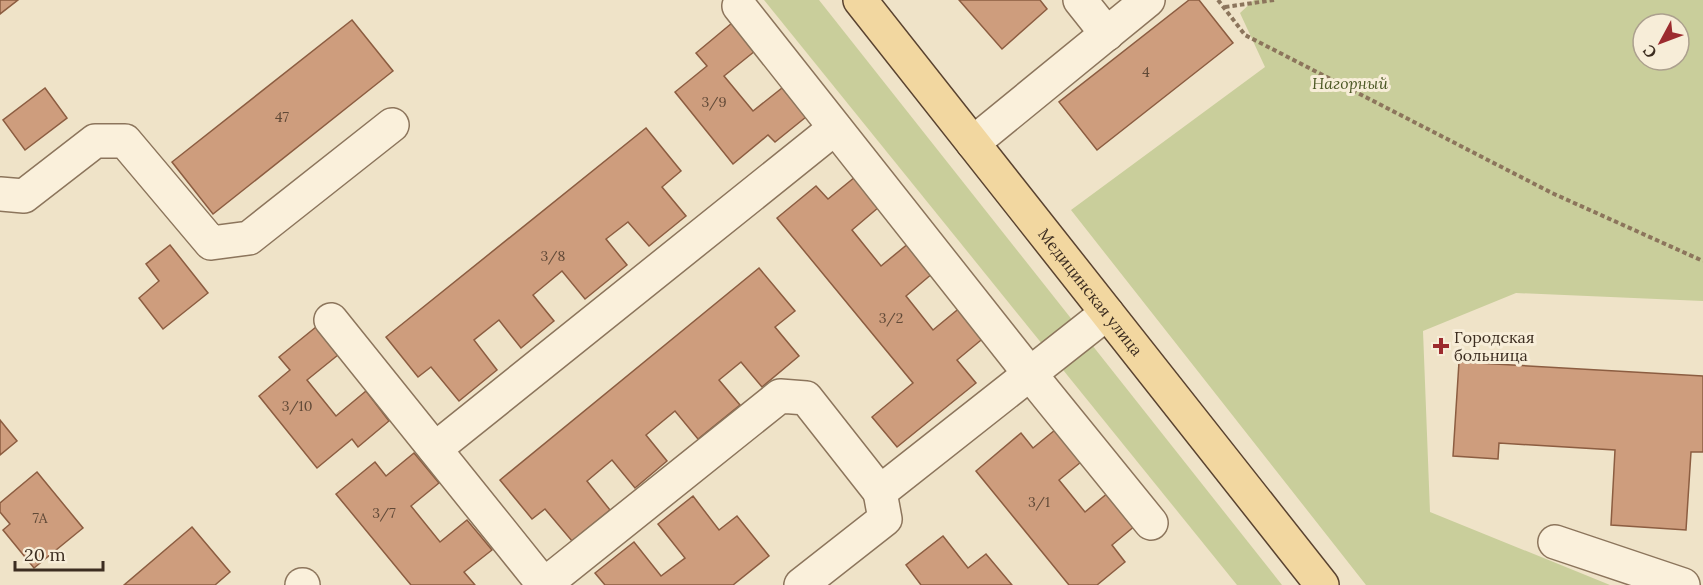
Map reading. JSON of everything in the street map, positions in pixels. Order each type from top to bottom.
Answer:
[{"type":"main road","name":"Медицинская улица","points":[[860,0],[1322,585]]},
{"type":"lane","points":[[1080,0],[1107,34]]},
{"type":"lane","points":[[973,143],[1148,0]]},
{"type":"lane","points":[[739,6],[1151,523]]},
{"type":"lane","points":[[0,194],[24,196],[95,141],[125,141],[211,243],[249,238],[392,125]]},
{"type":"lane","points":[[435,449],[835,129]]},
{"type":"lane","points":[[880,492],[1107,313]]},
{"type":"lane","points":[[331,320],[544,585],[780,396],[806,398],[880,492],[885,519],[801,585]]},
{"type":"lane","points":[[1555,542],[1683,585]]},
{"type":"path","points":[[1218,0],[1245,35],[1552,193],[1703,261]]},
{"type":"path","points":[[1224,7],[1275,0]]},
{"type":"green space","points":[[764,0],[819,0],[1282,585],[1237,585]]},
{"type":"green space","name":"Городская больница","points":[[1254,0],[1703,0],[1703,301],[1516,293],[1423,331],[1430,512],[1610,585],[1366,585],[1071,210],[1265,67],[1240,13]]},
{"type":"building","points":[[0,0],[18,0],[0,14]]},
{"type":"building","points":[[959,0],[1040,0],[1047,9],[1002,49]]},
{"type":"building","points":[[1189,0],[1199,0],[1233,43],[1097,150],[1059,102]]},
{"type":"building","points":[[352,20],[393,71],[213,214],[172,162]]},
{"type":"building","points":[[732,23],[755,51],[724,76],[753,111],[782,88],[806,117],[775,142],[768,135],[733,164],[675,92],[707,66],[696,53]]},
{"type":"building","points":[[45,88],[67,118],[25,150],[3,120]]},
{"type":"building","points":[[646,128],[681,171],[662,187],[686,216],[649,246],[628,222],[606,239],[627,265],[585,299],[562,271],[533,295],[554,321],[521,348],[499,320],[474,340],[497,370],[459,401],[431,367],[418,377],[386,337]]},
{"type":"building","points":[[855,177],[879,207],[852,230],[881,266],[909,243],[933,273],[906,296],[933,330],[962,306],[986,336],[957,360],[976,383],[897,447],[872,417],[913,383],[777,218],[816,186],[828,199]]},
{"type":"building","points":[[170,245],[208,293],[163,329],[139,298],[159,281],[146,264]]},
{"type":"building","points":[[759,268],[795,311],[775,327],[799,356],[762,387],[741,362],[719,380],[740,405],[698,439],[675,411],[646,435],[667,461],[635,488],[612,460],[587,481],[610,510],[572,541],[545,509],[532,519],[500,480]]},
{"type":"building","points":[[316,327],[338,355],[307,380],[336,416],[366,391],[389,421],[358,447],[352,439],[317,468],[259,396],[290,370],[279,357]]},
{"type":"building","points":[[1459,362],[1703,376],[1703,452],[1691,452],[1686,530],[1611,525],[1615,450],[1499,443],[1498,459],[1453,456]]},
{"type":"building","points":[[0,420],[17,441],[0,455]]},
{"type":"building","points":[[1055,430],[1081,462],[1059,480],[1085,512],[1109,492],[1136,525],[1112,545],[1125,562],[1097,585],[1069,585],[976,471],[1021,433],[1033,448]]},
{"type":"building","points":[[414,453],[439,483],[411,506],[440,542],[467,520],[492,550],[464,572],[475,585],[411,585],[336,494],[375,462],[386,476]]},
{"type":"building","points":[[37,472],[83,528],[34,568],[3,530],[10,524],[0,512],[0,503]]},
{"type":"building","points":[[693,496],[719,530],[737,516],[769,556],[733,585],[605,585],[595,573],[634,542],[661,576],[685,558],[658,524]]},
{"type":"building","points":[[192,527],[230,572],[215,585],[124,585]]},
{"type":"building","points":[[943,536],[968,568],[986,554],[1012,585],[921,585],[906,565]]},
{"type":"place","name":"Городская больница","points":[[1441,346]]},
{"type":"park label","name":"Нагорный","points":[[1350,83]]}]
